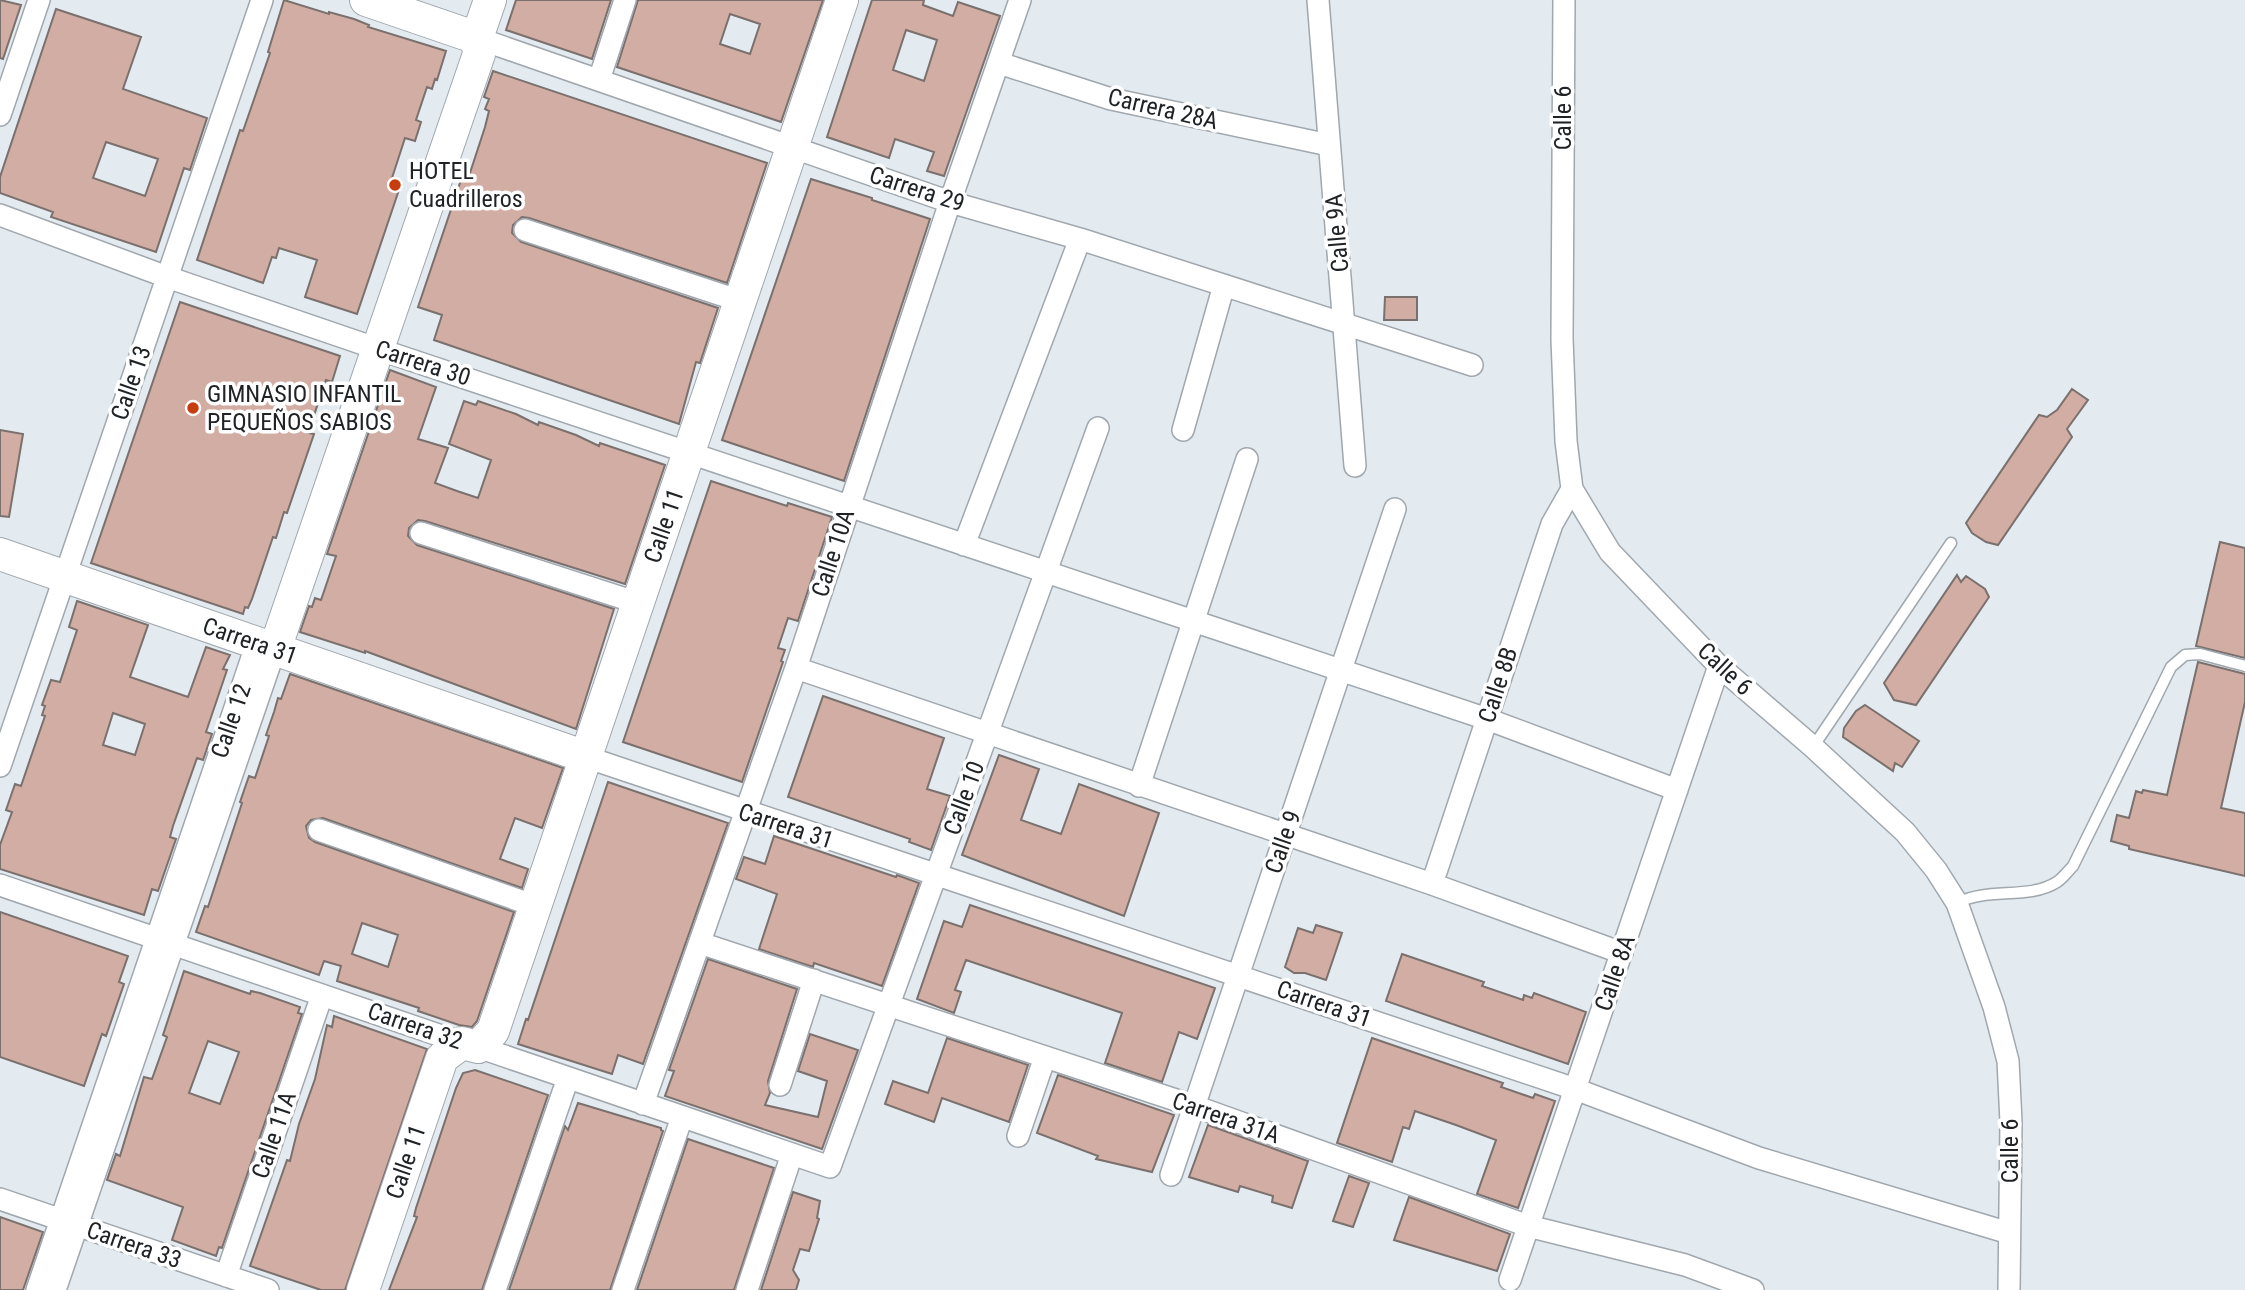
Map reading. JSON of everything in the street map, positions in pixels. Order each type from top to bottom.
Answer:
[{"type":"street","points":[[0,116],[39,0]]},
{"type":"street","name":"Calle 13","points":[[0,766],[262,0]]},
{"type":"street","name":"Carrera 29","points":[[366,0],[950,202],[1080,239],[1472,365]]},
{"type":"street","name":"Calle 12","points":[[55,1290],[70,1223],[369,346],[479,54],[477,38],[490,0]]},
{"type":"street","points":[[599,80],[625,0]]},
{"type":"street","name":"Calle 11","points":[[363,1290],[442,1058],[493,1031],[842,0]]},
{"type":"street","name":"Calle 10A","points":[[643,1104],[796,668],[848,506],[1020,0]]},
{"type":"street","name":"Calle 9A","points":[[1318,0],[1356,466]]},
{"type":"street","name":"Calle 6","points":[[1564,0],[1562,339],[1566,441],[1572,489],[1610,552],[1720,666],[1905,832],[1936,870],[1957,903],[1994,1007],[2008,1061],[2011,1122],[2008,1290]]},
{"type":"street","name":"Carrera 28A","points":[[999,63],[1111,99],[1329,145]]},
{"type":"street","name":"Carrera 30","points":[[0,215],[167,277],[369,346],[1342,669],[1487,719],[1677,790]]},
{"type":"street","points":[[525,230],[740,301]]},
{"type":"street","points":[[964,545],[1080,239]]},
{"type":"street","points":[[1183,430],[1224,285]]},
{"type":"street","name":"Calle 10","points":[[830,1167],[1098,428]]},
{"type":"street","points":[[1139,786],[1247,459]]},
{"type":"street","name":"Calle 8B","points":[[1432,884],[1552,524],[1572,489]]},
{"type":"street","name":"Calle 9","points":[[1171,1175],[1395,509]]},
{"type":"street","points":[[421,533],[638,603]]},
{"type":"street","name":"Carrera 31","points":[[0,554],[746,812],[1575,1089],[1759,1158],[2009,1233]]},
{"type":"street","name":"Calle 8A","points":[[1510,1280],[1720,666]]},
{"type":"street","points":[[796,668],[1432,884],[1622,953]]},
{"type":"street","points":[[319,830],[535,905]]},
{"type":"street","name":"Carrera 32","points":[[0,885],[830,1167]]},
{"type":"street","name":"Carrera 31A","points":[[700,943],[1195,1106],[1528,1226],[1685,1265],[1753,1290]]},
{"type":"street","points":[[780,1085],[814,980]]},
{"type":"street","name":"Calle 11A","points":[[226,1276],[322,995]]},
{"type":"street","points":[[1018,1136],[1045,1057]]},
{"type":"street","points":[[495,1290],[568,1078]]},
{"type":"street","points":[[623,1290],[682,1117]]},
{"type":"street","points":[[747,1290],[792,1154]]},
{"type":"street","name":"Carrera 33","points":[[0,1199],[268,1290]]},
{"type":"street","name":"Calle 12","points":[[37,1290],[70,1223]]},
{"type":"lane","points":[[1813,747],[1951,543]]},
{"type":"lane","points":[[1957,903],[1971,896],[2039,889],[2057,882],[2073,866],[2171,667],[2185,655],[2200,654],[2245,666]]},
{"type":"building","points":[[0,0],[21,5],[3,59],[0,58]]},
{"type":"building","points":[[284,0],[354,19],[369,25],[368,27],[446,51],[437,80],[435,79],[432,89],[427,87],[416,120],[421,122],[415,141],[405,138],[391,181],[401,184],[357,314],[305,297],[317,260],[279,248],[276,258],[272,257],[263,283],[197,260],[240,130],[243,131],[270,53],[268,52]]},
{"type":"building","points":[[516,0],[611,0],[592,59],[506,30]]},
{"type":"building","points":[[638,0],[823,0],[781,122],[617,67]],"holes":[[[730,14],[760,24],[750,54],[720,44]]]},
{"type":"building","points":[[872,0],[924,0],[923,5],[953,16],[958,2],[1000,16],[944,176],[927,171],[934,152],[895,139],[889,158],[827,137]],"holes":[[[906,30],[937,40],[924,81],[893,70]]]},
{"type":"building","points":[[56,9],[141,37],[123,89],[207,118],[190,170],[184,168],[156,252],[51,217],[53,212],[0,193],[0,177]],"holes":[[[106,142],[158,159],[145,196],[93,178]]]},
{"type":"building","points":[[493,71],[767,163],[727,283],[529,218],[522,217],[513,225],[512,233],[521,242],[718,308],[700,363],[696,362],[679,424],[434,340],[442,315],[418,307],[462,177],[468,179],[485,127],[489,111],[485,109],[489,99],[484,97]]},
{"type":"building","points":[[811,179],[930,219],[844,481],[722,440]]},
{"type":"building","points":[[1385,297],[1417,297],[1417,320],[1384,320]]},
{"type":"building","points":[[180,302],[340,356],[332,382],[326,380],[308,433],[314,434],[287,513],[284,512],[276,538],[273,537],[252,599],[243,614],[91,563]]},
{"type":"building","points":[[390,370],[436,387],[418,439],[448,448],[435,483],[457,491],[478,498],[491,460],[449,444],[464,401],[476,405],[478,401],[538,425],[539,422],[576,435],[599,446],[600,443],[665,465],[625,584],[425,521],[418,520],[409,528],[408,536],[417,545],[614,609],[576,729],[365,651],[300,632],[309,606],[312,607],[315,598],[321,600],[336,556],[327,554]]},
{"type":"building","points":[[2072,389],[2088,400],[2067,429],[2072,437],[1998,545],[1986,542],[1972,533],[1966,523],[2039,415],[2047,417],[2057,410]]},
{"type":"building","points":[[0,430],[23,434],[9,517],[0,516]]},
{"type":"building","points":[[711,481],[787,506],[788,503],[832,517],[798,621],[788,618],[778,648],[785,650],[781,661],[783,662],[742,782],[623,742]]},
{"type":"building","points":[[2220,542],[2245,548],[2245,658],[2196,646]]},
{"type":"building","points":[[1957,575],[1961,582],[1966,576],[1985,589],[1989,597],[1916,705],[1894,700],[1884,683]]},
{"type":"building","points":[[77,601],[148,625],[130,677],[188,697],[206,647],[230,655],[223,669],[227,670],[206,732],[212,734],[203,760],[197,758],[170,837],[176,839],[158,891],[152,889],[144,915],[0,869],[0,845],[12,812],[6,810],[15,784],[21,786],[45,716],[42,715],[45,706],[42,705],[51,680],[60,682],[77,630],[69,627]],"holes":[[[113,713],[145,724],[135,755],[103,745]]]},
{"type":"building","points":[[2198,662],[2245,674],[2245,702],[2221,808],[2245,813],[2245,876],[2129,849],[2129,846],[2111,841],[2117,815],[2129,818],[2136,791],[2167,795]]},
{"type":"building","points":[[290,674],[563,768],[542,828],[515,818],[500,859],[528,869],[522,888],[323,818],[311,820],[306,826],[309,838],[315,842],[514,912],[477,1021],[472,1027],[459,1025],[418,1011],[419,1008],[337,981],[341,966],[324,961],[319,975],[196,932],[205,906],[208,907],[249,776],[255,778],[278,698],[281,699]],"holes":[[[362,923],[398,935],[388,967],[352,954]]]},
{"type":"building","points":[[823,696],[944,738],[927,789],[950,796],[931,850],[909,842],[910,839],[788,797]]},
{"type":"building","points":[[1865,705],[1919,741],[1902,767],[1895,763],[1893,771],[1843,737],[1844,728],[1856,711]]},
{"type":"building","points":[[999,755],[1039,769],[1021,820],[1061,834],[1079,784],[1159,813],[1124,916],[962,855]]},
{"type":"building","points":[[608,782],[728,823],[643,1064],[618,1055],[612,1074],[518,1044]]},
{"type":"building","points":[[774,836],[919,883],[882,986],[814,963],[813,967],[759,949],[777,894],[736,879],[744,857],[765,864]]},
{"type":"building","points":[[970,905],[1215,988],[1197,1039],[1179,1032],[1162,1082],[1105,1063],[1122,1013],[966,960],[955,990],[961,992],[954,1013],[917,999],[944,921],[962,927]]},
{"type":"building","points":[[0,912],[128,956],[119,982],[124,984],[106,1036],[102,1034],[84,1086],[0,1057]]},
{"type":"building","points":[[1316,925],[1342,933],[1326,980],[1305,973],[1294,973],[1285,967],[1298,928],[1313,933]]},
{"type":"building","points":[[1402,954],[1484,982],[1482,986],[1523,1000],[1524,995],[1532,998],[1534,993],[1586,1012],[1568,1064],[1386,1001]]},
{"type":"building","points":[[708,959],[797,989],[768,1081],[770,1093],[765,1105],[818,1117],[827,1081],[798,1071],[810,1034],[858,1050],[822,1149],[665,1096],[674,1071],[669,1070]]},
{"type":"building","points":[[184,971],[250,994],[251,991],[260,993],[300,1007],[298,1013],[302,1014],[222,1248],[219,1247],[216,1256],[172,1240],[183,1207],[107,1180],[116,1154],[120,1156],[144,1077],[152,1079],[167,1037],[163,1035]],"holes":[[[208,1041],[239,1052],[220,1104],[189,1093]]]},
{"type":"building","points":[[334,1016],[427,1049],[345,1290],[321,1290],[250,1266],[287,1160],[290,1161],[299,1124],[315,1079],[327,1025],[332,1027]]},
{"type":"building","points":[[947,1038],[1028,1065],[1009,1122],[942,1098],[934,1122],[885,1104],[893,1081],[928,1093]]},
{"type":"building","points":[[1372,1038],[1503,1083],[1501,1087],[1533,1098],[1535,1094],[1555,1101],[1518,1208],[1477,1194],[1496,1140],[1456,1125],[1415,1111],[1409,1129],[1403,1127],[1392,1162],[1337,1143]]},
{"type":"building","points":[[475,1070],[548,1095],[482,1290],[389,1290],[417,1217],[414,1216],[416,1208],[456,1088],[463,1073]]},
{"type":"building","points":[[1058,1075],[1174,1115],[1152,1172],[1096,1159],[1098,1156],[1037,1133]]},
{"type":"building","points":[[578,1103],[661,1128],[663,1131],[610,1290],[509,1290],[565,1126],[568,1130]]},
{"type":"building","points":[[1208,1125],[1308,1161],[1292,1208],[1272,1202],[1273,1196],[1240,1186],[1238,1192],[1189,1177]]},
{"type":"building","points":[[688,1139],[774,1168],[734,1290],[637,1290]]},
{"type":"building","points":[[1349,1176],[1369,1183],[1353,1227],[1333,1221]]},
{"type":"building","points":[[793,1192],[820,1201],[819,1219],[809,1251],[800,1249],[793,1270],[799,1280],[796,1290],[761,1290]]},
{"type":"building","points":[[1409,1197],[1510,1234],[1497,1271],[1394,1240]]},
{"type":"building","points":[[0,1217],[43,1232],[23,1290],[0,1290]]},
{"type":"place","name":"HOTEL Cuadrilleros","points":[[395,185]]},
{"type":"place","name":"GIMNASIO INFANTIL PEQUEÑOS SABIOS","points":[[193,408]]}]
